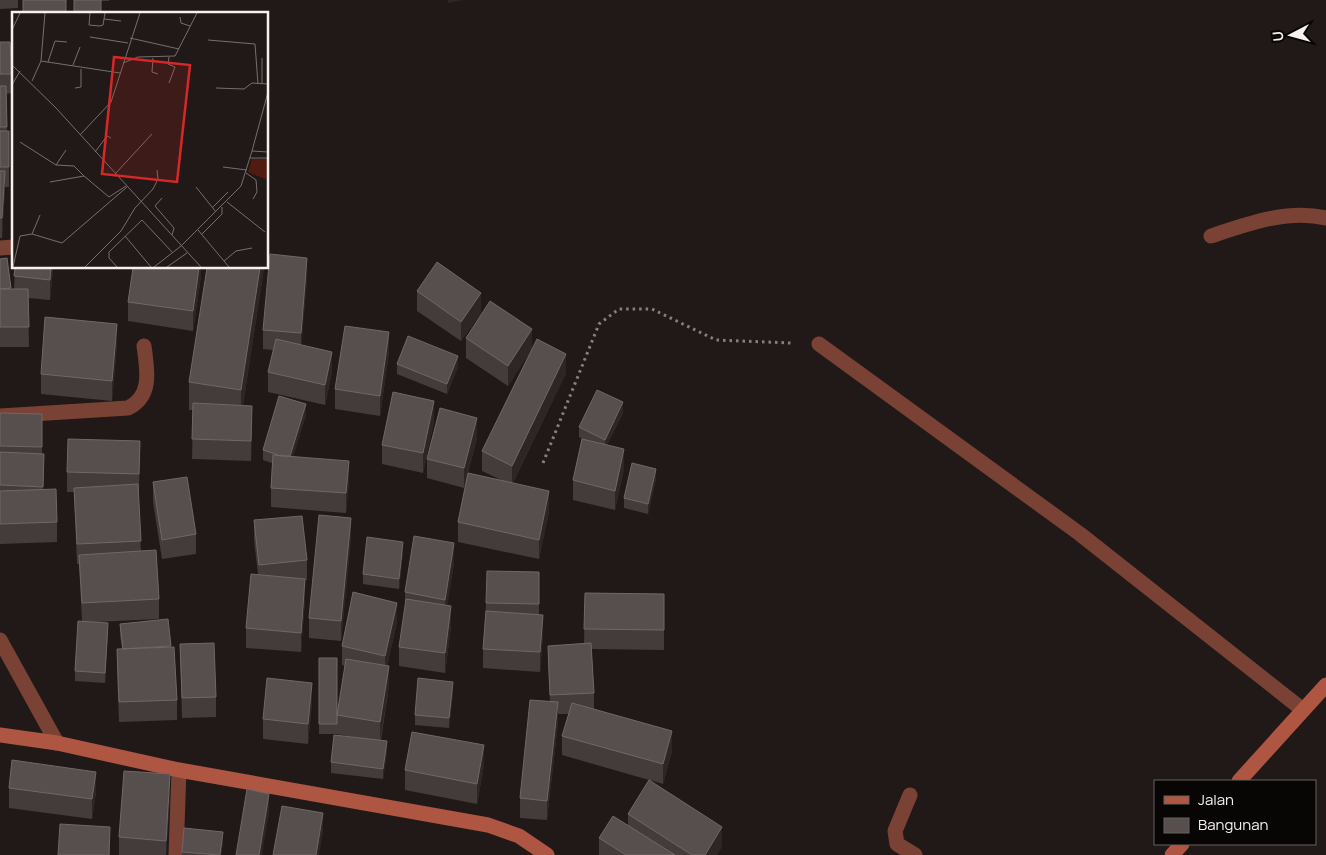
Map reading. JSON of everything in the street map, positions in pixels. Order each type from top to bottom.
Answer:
[{"type":"street","points":[[1211,236],[1254,222],[1276,218],[1296,215],[1326,218]]},
{"type":"street","points":[[819,344],[1080,534],[1303,710]]},
{"type":"street","points":[[0,416],[123,408],[135,404],[144,395],[146,384],[144,346]]},
{"type":"street","points":[[0,640],[57,743]]},
{"type":"street","points":[[1240,780],[1326,685]]},
{"type":"street","points":[[0,735],[57,743],[179,770],[488,825],[519,836],[547,855]]},
{"type":"street","points":[[176,855],[179,770]]},
{"type":"street","points":[[910,795],[894,834],[898,844],[915,855]]},
{"type":"street","points":[[1172,855],[1181,845]]},
{"type":"path","points":[[543,463],[599,324],[618,309],[652,309],[716,340],[819,344]]},
{"type":"building","points":[[23,0],[66,0],[66,12],[23,12]]},
{"type":"building","points":[[74,0],[101,0],[101,12],[74,12]]},
{"type":"building","points":[[0,42],[10,42],[12,74],[0,74]]},
{"type":"building","points":[[0,86],[6,86],[7,127],[0,127]]},
{"type":"building","points":[[0,131],[9,131],[9,167],[0,167]]},
{"type":"building","points":[[0,171],[5,171],[2,218],[0,218]]},
{"type":"building","points":[[270,254],[307,258],[301,333],[263,330]]},
{"type":"building","points":[[7,258],[11,288],[0,289],[0,259]]},
{"type":"building","points":[[437,262],[481,293],[461,322],[417,291]]},
{"type":"building","points":[[15,269],[51,269],[50,280],[14,276]]},
{"type":"building","points":[[133,269],[199,269],[193,311],[128,302]]},
{"type":"building","points":[[207,269],[260,269],[241,390],[189,382]]},
{"type":"building","points":[[0,289],[28,289],[29,327],[0,327]]},
{"type":"building","points":[[490,301],[532,329],[508,366],[466,338]]},
{"type":"building","points":[[45,317],[117,324],[112,381],[41,374]]},
{"type":"building","points":[[345,326],[389,332],[380,396],[335,389]]},
{"type":"building","points":[[408,336],[458,356],[447,384],[397,364]]},
{"type":"building","points":[[276,339],[332,352],[325,385],[268,372]]},
{"type":"building","points":[[537,339],[566,354],[512,466],[482,451]]},
{"type":"building","points":[[597,390],[623,402],[605,440],[579,427]]},
{"type":"building","points":[[393,392],[434,401],[423,453],[382,445]]},
{"type":"building","points":[[279,396],[306,404],[290,456],[281,456],[263,450]]},
{"type":"building","points":[[193,403],[252,406],[251,441],[192,439]]},
{"type":"building","points":[[440,408],[477,418],[464,468],[427,459]]},
{"type":"building","points":[[0,413],[42,414],[42,447],[0,446]]},
{"type":"building","points":[[68,439],[140,441],[139,474],[67,472]]},
{"type":"building","points":[[582,439],[624,449],[615,491],[573,480]]},
{"type":"building","points":[[0,452],[44,454],[43,487],[0,485]]},
{"type":"building","points":[[273,455],[349,461],[346,493],[271,488]]},
{"type":"building","points":[[632,463],[656,469],[648,504],[624,498]]},
{"type":"building","points":[[468,473],[549,491],[539,540],[458,522]]},
{"type":"building","points":[[187,477],[196,534],[162,540],[153,482]]},
{"type":"building","points":[[138,484],[141,541],[77,544],[74,488]]},
{"type":"building","points":[[56,489],[57,522],[0,524],[0,491]]},
{"type":"building","points":[[319,515],[351,518],[341,621],[309,618]]},
{"type":"building","points":[[302,516],[307,560],[259,565],[254,520]]},
{"type":"building","points":[[414,536],[454,543],[445,600],[405,592]]},
{"type":"building","points":[[367,537],[403,542],[399,579],[363,574]]},
{"type":"building","points":[[156,550],[159,599],[82,603],[79,555]]},
{"type":"building","points":[[487,571],[539,572],[539,604],[486,603]]},
{"type":"building","points":[[251,574],[305,579],[301,633],[246,628]]},
{"type":"building","points":[[353,592],[397,603],[385,656],[342,646]]},
{"type":"building","points":[[585,593],[664,594],[664,630],[584,629]]},
{"type":"building","points":[[406,599],[451,606],[445,653],[399,647]]},
{"type":"building","points":[[486,611],[543,615],[540,652],[483,649]]},
{"type":"building","points":[[168,619],[171,646],[123,649],[120,624]]},
{"type":"building","points":[[78,621],[108,623],[105,673],[75,671]]},
{"type":"building","points":[[214,643],[216,697],[182,698],[180,644]]},
{"type":"building","points":[[591,643],[594,693],[550,695],[548,646]]},
{"type":"building","points":[[174,647],[177,700],[119,702],[117,649]]},
{"type":"building","points":[[319,658],[337,658],[337,724],[319,724]]},
{"type":"building","points":[[346,659],[389,666],[380,722],[337,715]]},
{"type":"building","points":[[267,678],[312,683],[308,724],[263,719]]},
{"type":"building","points":[[418,678],[453,682],[449,718],[415,715]]},
{"type":"building","points":[[530,700],[558,702],[547,801],[520,798]]},
{"type":"building","points":[[572,703],[672,731],[663,764],[562,736]]},
{"type":"building","points":[[412,732],[484,745],[477,784],[405,770]]},
{"type":"building","points":[[334,735],[387,741],[383,769],[331,762]]},
{"type":"building","points":[[12,760],[96,772],[92,799],[9,788]]},
{"type":"building","points":[[124,771],[170,774],[166,841],[119,837]]},
{"type":"building","points":[[649,780],[722,827],[705,855],[692,855],[628,814]]},
{"type":"building","points":[[247,789],[269,794],[259,855],[236,855]]},
{"type":"building","points":[[282,806],[323,813],[316,855],[273,855]]},
{"type":"building","points":[[613,816],[675,855],[626,855],[599,838]]},
{"type":"building","points":[[60,824],[110,827],[109,855],[58,855]]},
{"type":"building","points":[[184,828],[223,832],[220,855],[182,852]]}]
